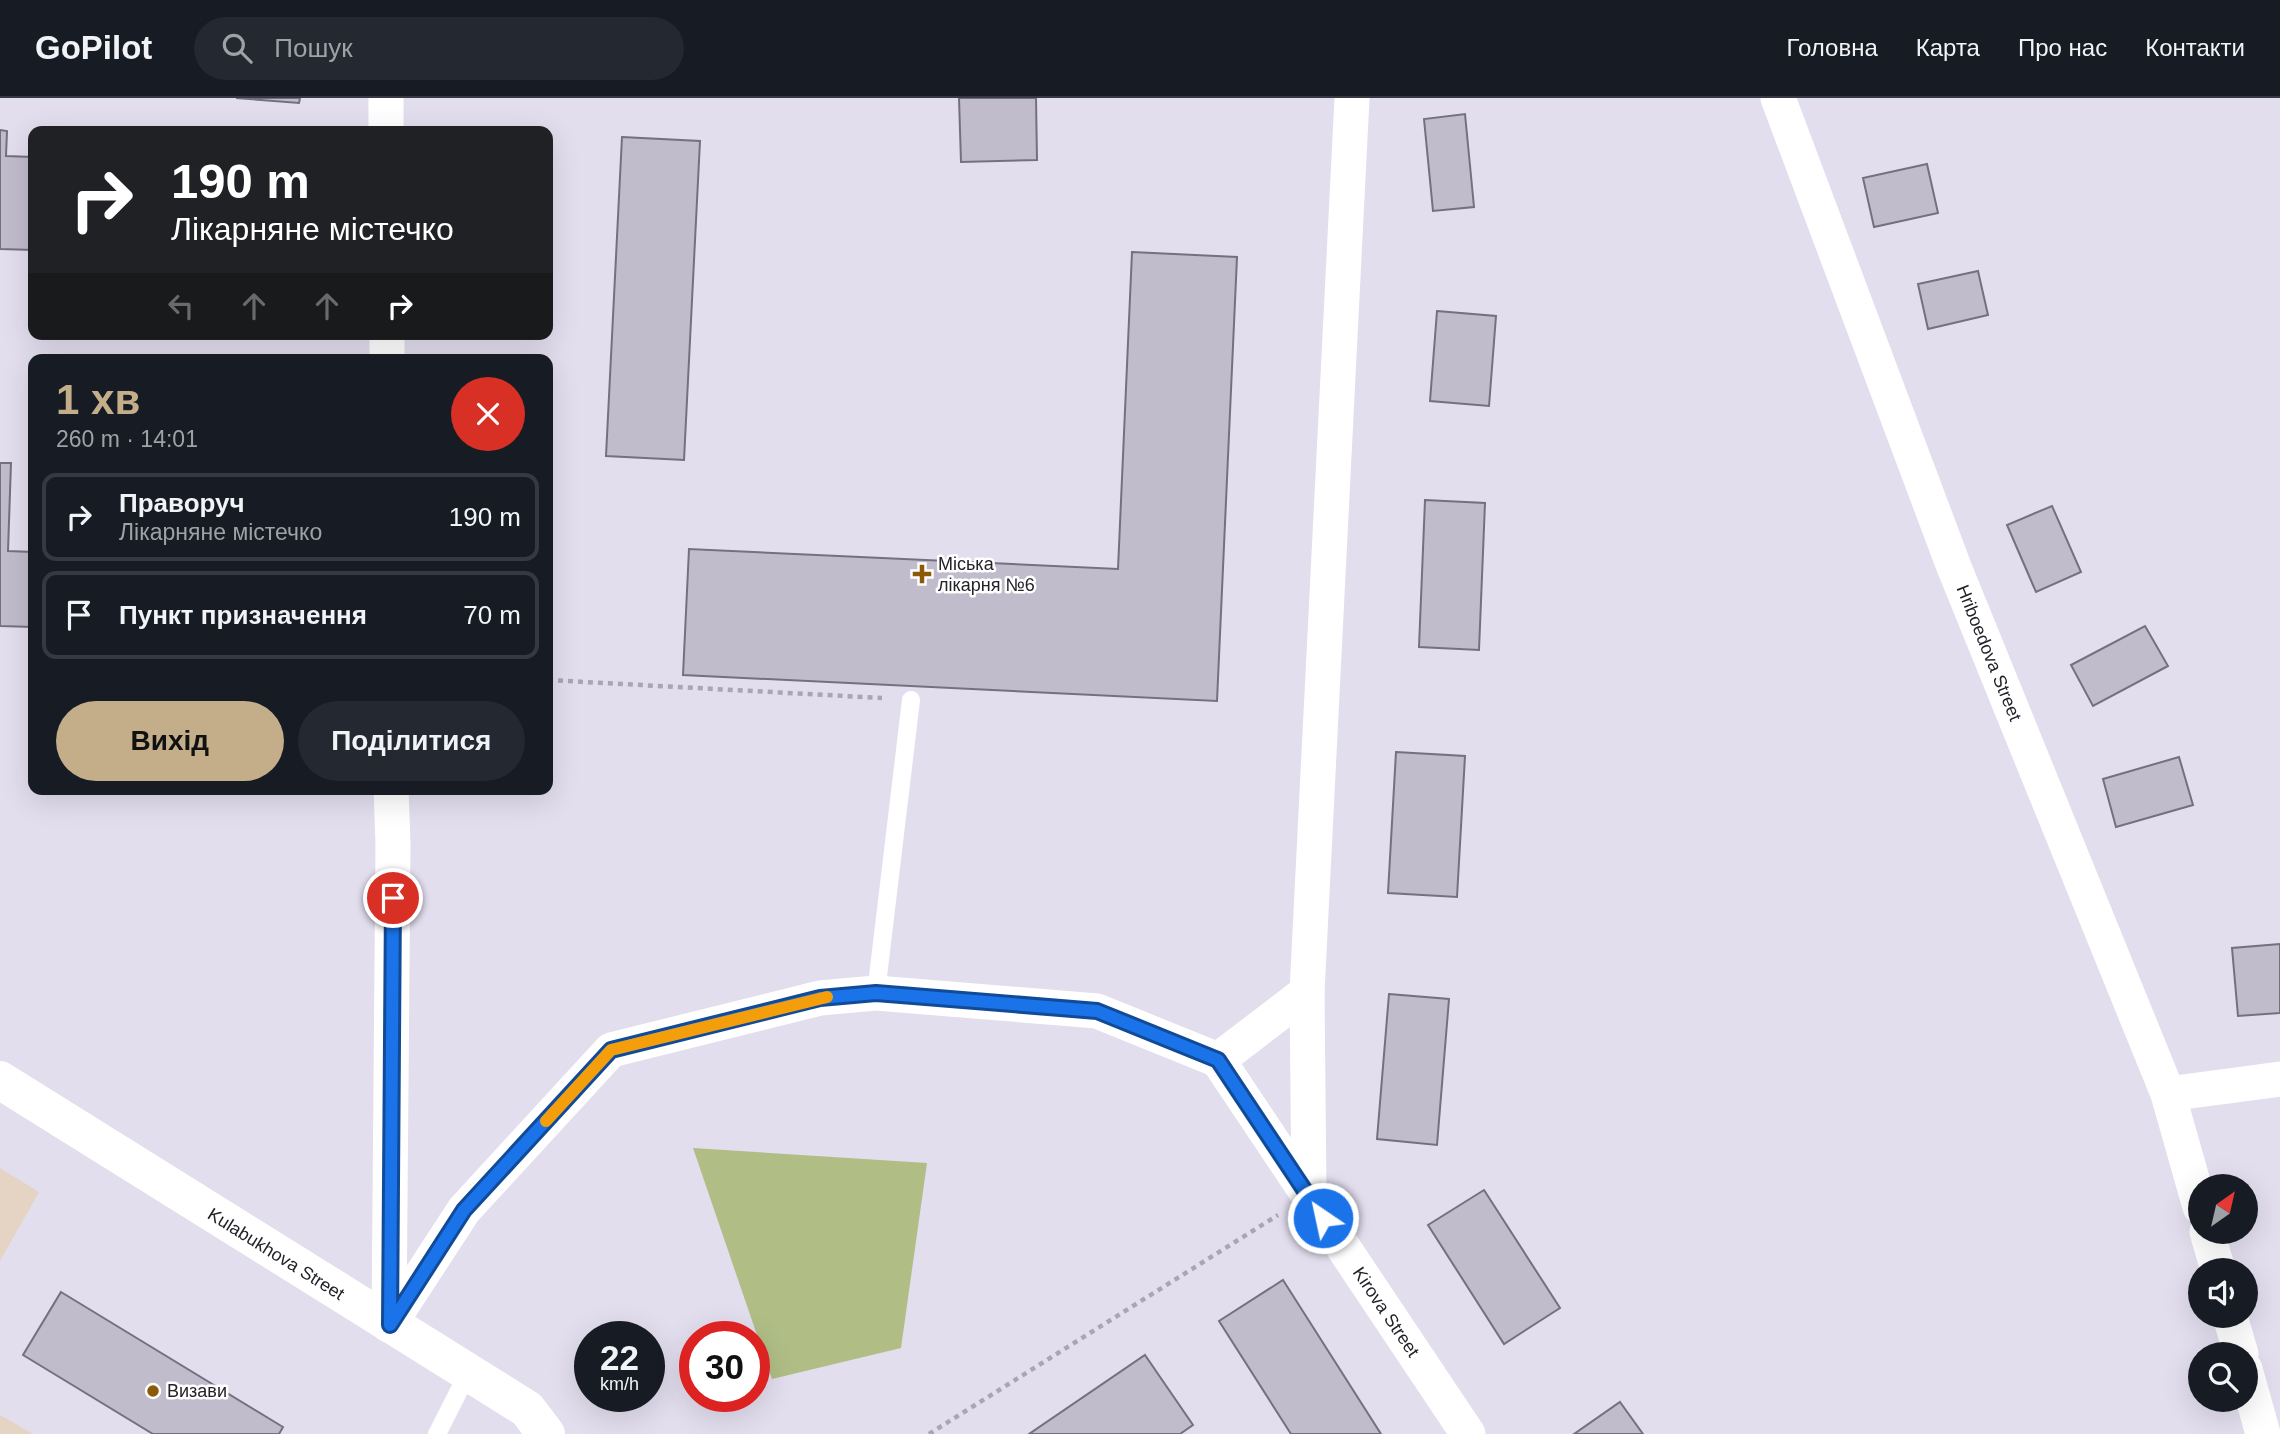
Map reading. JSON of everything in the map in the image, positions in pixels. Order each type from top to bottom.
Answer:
[{"type":"street","points":[[386,98],[386,126]]},
{"type":"street","points":[[1309,1196],[1307,992],[1352,98]]},
{"type":"street","name":"Hriboedova Street","points":[[1778,98],[1954,567],[2168,1094],[2191,1174]]},
{"type":"street","points":[[390,1325],[391,795]]},
{"type":"street","points":[[390,1325],[464,1210],[611,1050],[820,998],[876,993],[1097,1011],[1218,1060],[1307,992]]},
{"type":"street","name":"Kirova Street","points":[[1218,1060],[1468,1434]]},
{"type":"street","points":[[2168,1094],[2280,1079]]},
{"type":"street","name":"Kulabukhova Street","points":[[0,1080],[527,1409],[546,1434]]},
{"type":"street","points":[[2257,1412],[2263,1434]]},
{"type":"lane","points":[[876,993],[911,700]]},
{"type":"lane","points":[[437,1434],[468,1373]]},
{"type":"path","points":[[553,680],[911,700]]},
{"type":"path","points":[[929,1434],[1309,1196]]},
{"type":"shaded area","points":[[0,1168],[39,1192],[0,1261]]},
{"type":"shaded area","points":[[0,1415],[33,1434],[0,1434]]},
{"type":"green space","points":[[693,1148],[927,1163],[901,1348],[772,1379],[770,1321],[752,1321]]},
{"type":"building","points":[[236,98],[300,98],[299,103]]},
{"type":"building","points":[[959,98],[1036,98],[1037,160],[961,162]]},
{"type":"building","points":[[1465,114],[1474,207],[1433,211],[1424,119]]},
{"type":"building","points":[[0,130],[7,131],[6,156],[28,157],[28,250],[0,249]]},
{"type":"building","points":[[622,137],[700,141],[684,460],[606,456]]},
{"type":"building","points":[[1927,164],[1938,213],[1874,227],[1863,178]]},
{"type":"building","points":[[1132,252],[1237,257],[1217,701],[683,675],[689,549],[1118,569]]},
{"type":"building","points":[[1978,271],[1988,315],[1928,329],[1918,284]]},
{"type":"building","points":[[1437,311],[1496,316],[1489,406],[1430,401]]},
{"type":"building","points":[[0,463],[11,463],[8,551],[28,552],[28,627],[0,626]]},
{"type":"building","points":[[1425,500],[1485,503],[1479,650],[1419,647]]},
{"type":"building","points":[[2052,506],[2081,572],[2036,592],[2007,525]]},
{"type":"building","points":[[2145,626],[2168,666],[2093,706],[2071,665]]},
{"type":"building","points":[[1396,752],[1465,756],[1457,897],[1388,893]]},
{"type":"building","points":[[2179,757],[2193,805],[2116,827],[2103,779]]},
{"type":"building","points":[[2280,944],[2280,1013],[2238,1016],[2232,948]]},
{"type":"building","points":[[1389,994],[1449,999],[1437,1145],[1377,1139]]},
{"type":"building","points":[[1484,1190],[1560,1308],[1504,1344],[1428,1225]]},
{"type":"building","points":[[1283,1280],[1381,1434],[1291,1434],[1219,1321]]},
{"type":"building","name":"Визави","points":[[61,1292],[283,1427],[279,1434],[153,1434],[23,1355]]},
{"type":"building","points":[[1145,1355],[1193,1425],[1180,1434],[1029,1434]]},
{"type":"building","points":[[1620,1402],[1643,1434],[1574,1434]]},
{"type":"slow traffic","points":[[546,1121],[611,1050],[827,997]]},
{"type":"place","name":"Міська лікарня №6","points":[[922,574]]},
{"type":"place","name":"Визави","points":[[153,1391]]},
{"type":"route","points":[[393,898],[389,1165],[390,1325],[464,1210],[611,1050],[820,998],[876,993],[1097,1011],[1218,1060],[1323,1218]]}]
